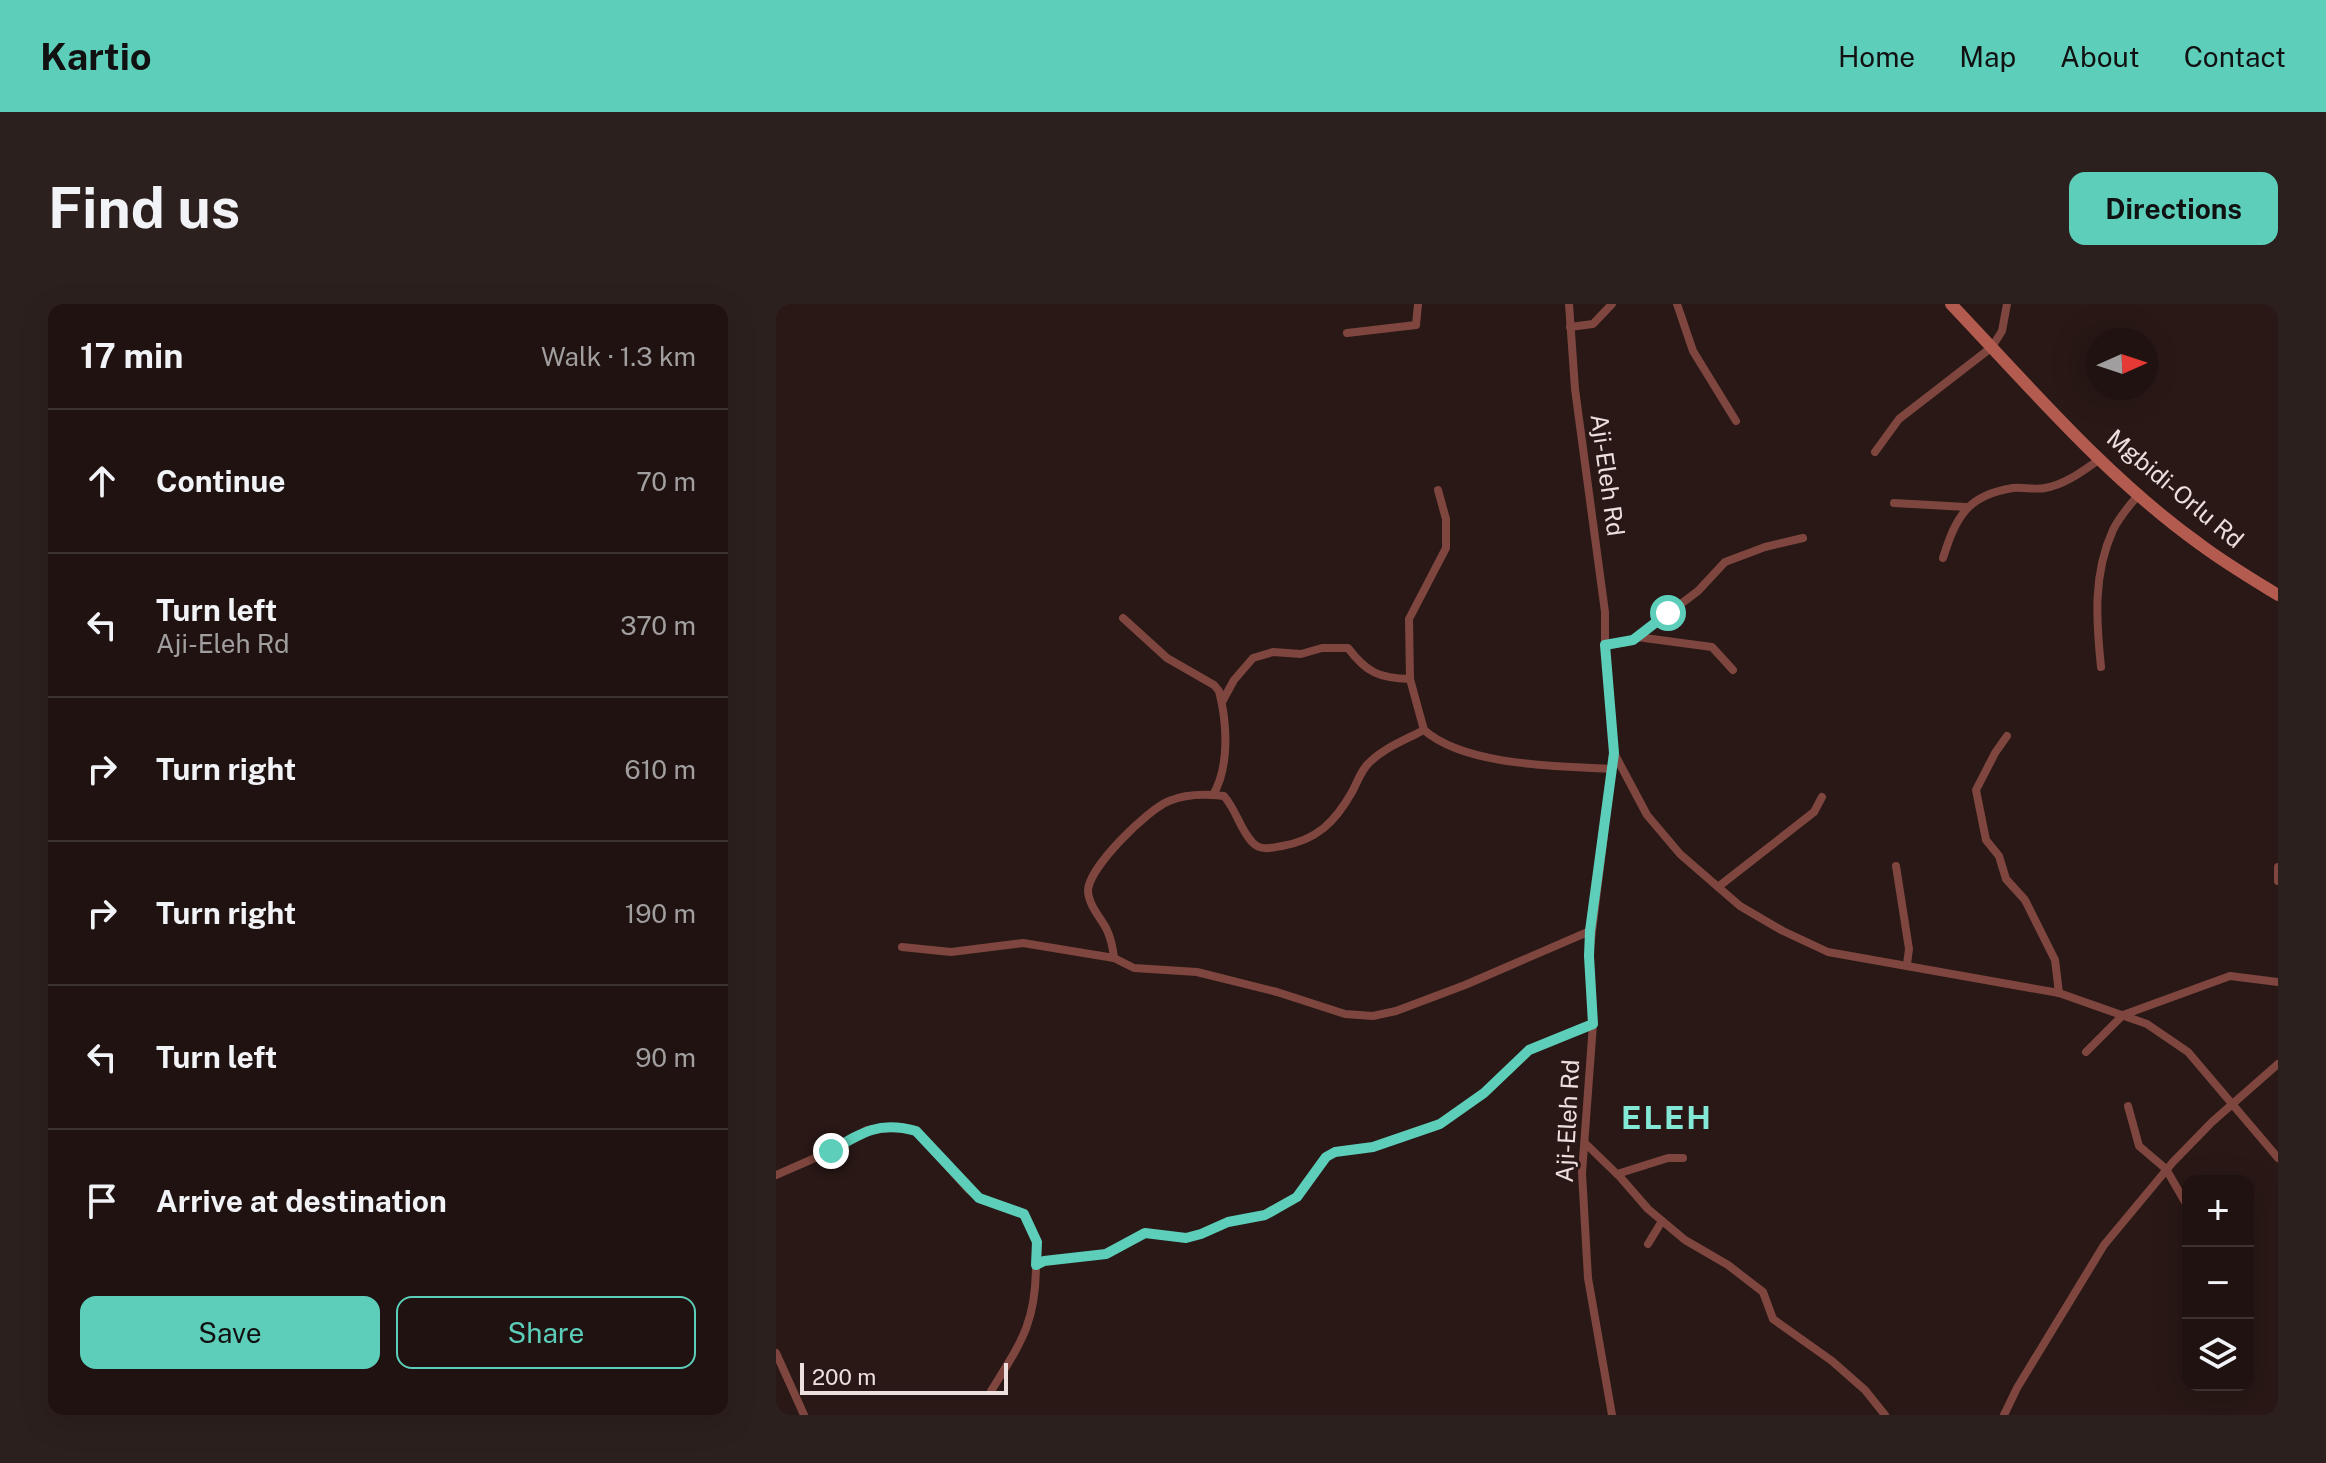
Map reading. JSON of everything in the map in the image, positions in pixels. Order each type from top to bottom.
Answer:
[{"type":"main road","name":"Mgbidi-Orlu Rd","points":[[1951,304],[2100,459],[2139,494],[2200,545],[2278,595]]},
{"type":"street","points":[[1347,333],[1416,325],[1418,304]]},
{"type":"street","name":"Aji-Eleh Rd","points":[[1569,304],[1575,389],[1605,612],[1614,753],[1590,931],[1593,1024],[1582,1173],[1588,1278],[1612,1415]]},
{"type":"street","points":[[1570,327],[1593,324],[1612,304]]},
{"type":"street","points":[[1677,304],[1693,351],[1736,421]]},
{"type":"street","points":[[1875,452],[1899,419],[1992,347],[2002,331],[2007,304]]},
{"type":"street","points":[[1943,558],[1950,536],[1966,507],[1991,493],[2015,488],[2047,488],[2079,474],[2100,459]]},
{"type":"street","points":[[1438,490],[1446,519],[1446,548],[1409,619],[1410,679],[1424,730],[1434,739],[1475,754],[1611,769]]},
{"type":"street","points":[[2101,667],[2096,599],[2102,561],[2114,527],[2139,494]]},
{"type":"street","points":[[1894,503],[1966,507]]},
{"type":"street","points":[[1636,637],[1698,591],[1725,562],[1765,547],[1803,538]]},
{"type":"street","points":[[1123,618],[1167,658],[1219,691],[1225,757],[1213,795]]},
{"type":"street","points":[[1605,645],[1636,637],[1712,647],[1733,670]]},
{"type":"street","points":[[1222,702],[1234,680],[1253,658],[1273,652],[1301,654],[1322,648],[1348,648],[1363,667],[1388,678],[1410,679]]},
{"type":"street","points":[[1114,958],[1107,930],[1089,898],[1090,882],[1096,871],[1150,811],[1170,801],[1224,796],[1235,808],[1253,843],[1262,848],[1292,845],[1329,826],[1364,768],[1376,757],[1424,730]]},
{"type":"street","points":[[2007,736],[1976,790],[1983,828],[1986,840],[1999,856],[2006,879],[2025,900],[2055,960],[2059,993]]},
{"type":"street","points":[[1614,753],[1647,815],[1680,854],[1740,906],[1828,952],[2059,993],[2147,1024],[2188,1052],[2278,1158]]},
{"type":"street","points":[[1718,887],[1814,812],[1822,797]]},
{"type":"street","points":[[1896,866],[1909,949],[1907,964]]},
{"type":"street","points":[[2278,867],[2278,881]]},
{"type":"street","points":[[902,947],[951,952],[1023,943],[1114,958],[1134,968],[1197,972],[1277,992],[1345,1014],[1373,1016],[1396,1011],[1465,985],[1590,931]]},
{"type":"street","points":[[2086,1052],[2123,1015],[2230,976],[2278,982]]},
{"type":"street","points":[[1036,1265],[1044,1261],[1106,1254],[1145,1233],[1186,1238],[1228,1222],[1265,1215],[1297,1197],[1326,1157],[1335,1152],[1373,1147],[1440,1124],[1484,1093],[1529,1050],[1593,1024]]},
{"type":"street","points":[[2004,1415],[2017,1388],[2104,1245],[2166,1169],[2212,1122],[2278,1064]]},
{"type":"street","points":[[2128,1106],[2139,1146],[2166,1169],[2182,1197]]},
{"type":"street","points":[[776,1175],[831,1151],[867,1130],[902,1127],[916,1131],[979,1198],[1024,1214],[1037,1242],[1036,1283],[1028,1327],[1015,1355],[991,1391]]},
{"type":"street","points":[[1586,1144],[1662,1221],[1763,1292],[1773,1319],[1832,1361],[1865,1390],[1885,1415]]},
{"type":"street","points":[[1617,1174],[1668,1158],[1683,1158]]},
{"type":"street","points":[[1648,1244],[1662,1221]]},
{"type":"street","points":[[776,1353],[804,1415]]},
{"type":"district","name":"ELEH","points":[[1667,1118]]},
{"type":"route","points":[[831,1151],[867,1130],[902,1127],[916,1131],[979,1198],[1024,1214],[1037,1242],[1036,1265],[1044,1261],[1106,1254],[1145,1233],[1186,1238],[1240,1218],[1265,1215],[1297,1197],[1326,1157],[1335,1152],[1373,1147],[1440,1124],[1484,1093],[1529,1050],[1593,1024],[1590,931],[1614,753],[1605,645],[1633,640],[1668,613]]}]
